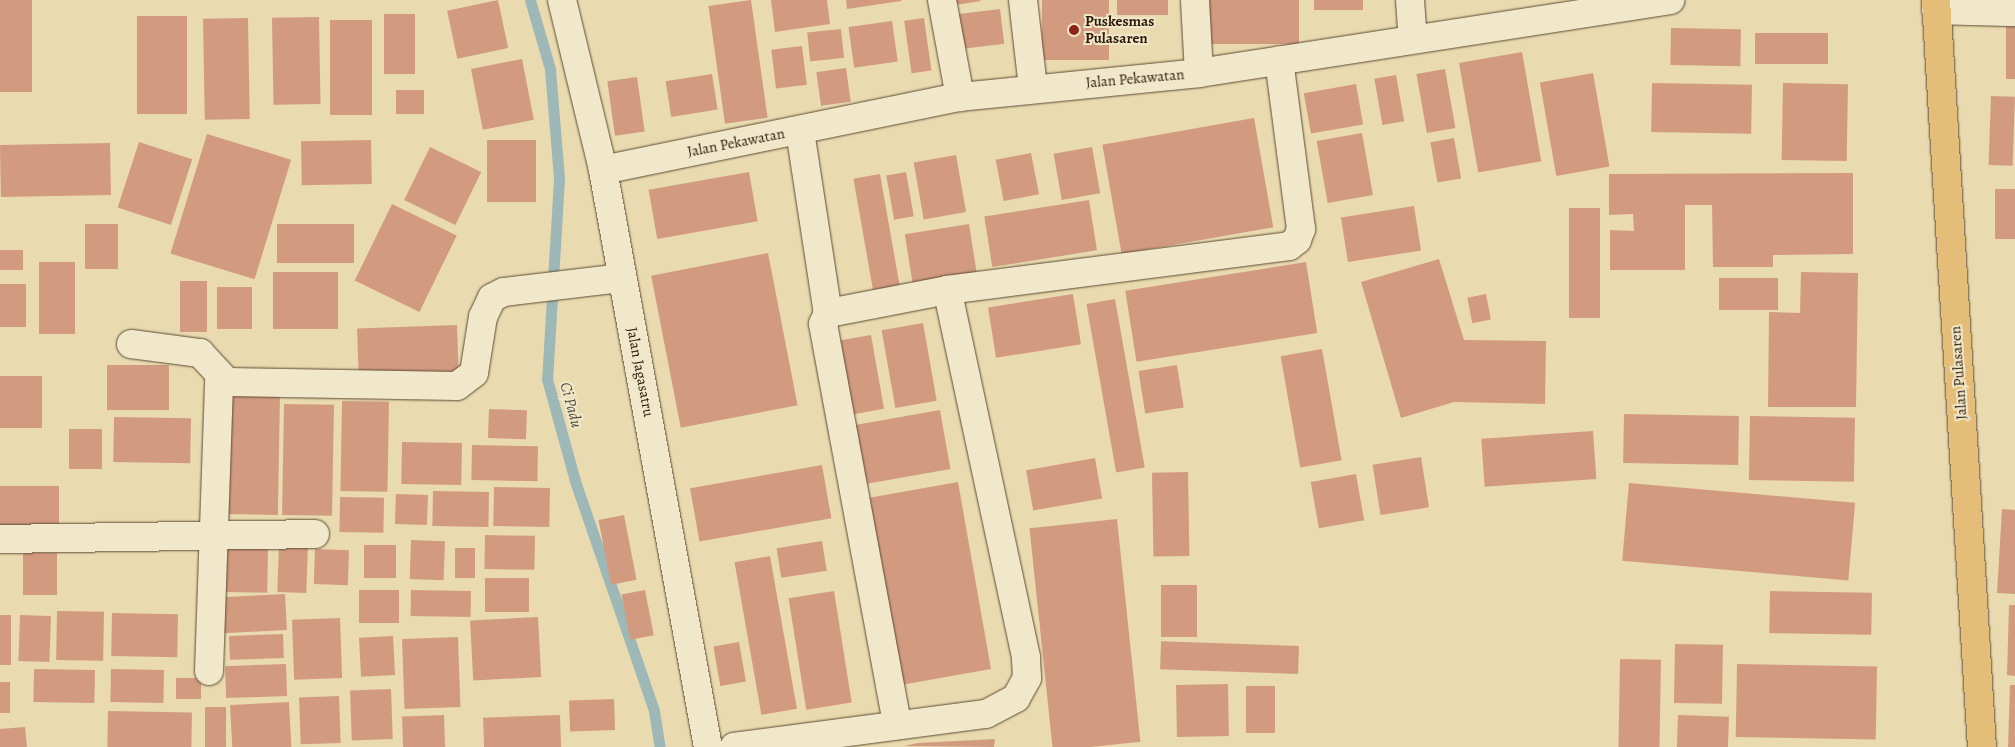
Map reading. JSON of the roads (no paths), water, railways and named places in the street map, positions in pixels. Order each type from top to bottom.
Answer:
[{"type":"main road","name":"Jalan Pulasaren","points":[[1936,5],[1982,747]]},
{"type":"street","name":"Jalan Jagasatru","points":[[562,0],[603,170],[621,278],[708,747]]},
{"type":"street","points":[[942,0],[960,97]]},
{"type":"street","points":[[1023,0],[1033,88]]},
{"type":"street","points":[[1194,0],[1200,73]]},
{"type":"street","points":[[1410,0],[1413,39]]},
{"type":"street","name":"Jalan Pekawatan","points":[[603,170],[960,97],[1033,88],[1200,73],[1670,0]]},
{"type":"street","points":[[1936,5],[2015,12]]},
{"type":"street","points":[[828,313],[947,290],[1281,248],[1297,240],[1301,228],[1279,60]]},
{"type":"street","points":[[800,131],[828,313],[823,324],[897,725]]},
{"type":"street","points":[[219,379],[458,386],[474,373],[488,302],[504,292],[621,278]]},
{"type":"street","points":[[734,747],[996,711],[1016,698],[1027,678],[1026,657],[947,290]]},
{"type":"street","points":[[132,344],[200,353],[219,379],[209,671]]},
{"type":"street","points":[[0,539],[315,534]]},
{"type":"waterway","name":"Ci Padu","points":[[530,0],[550,69],[559,179],[547,379],[575,481],[654,711],[660,747]]},
{"type":"place","name":"Puskesmas Pulasaren","points":[[1074,30]]}]
